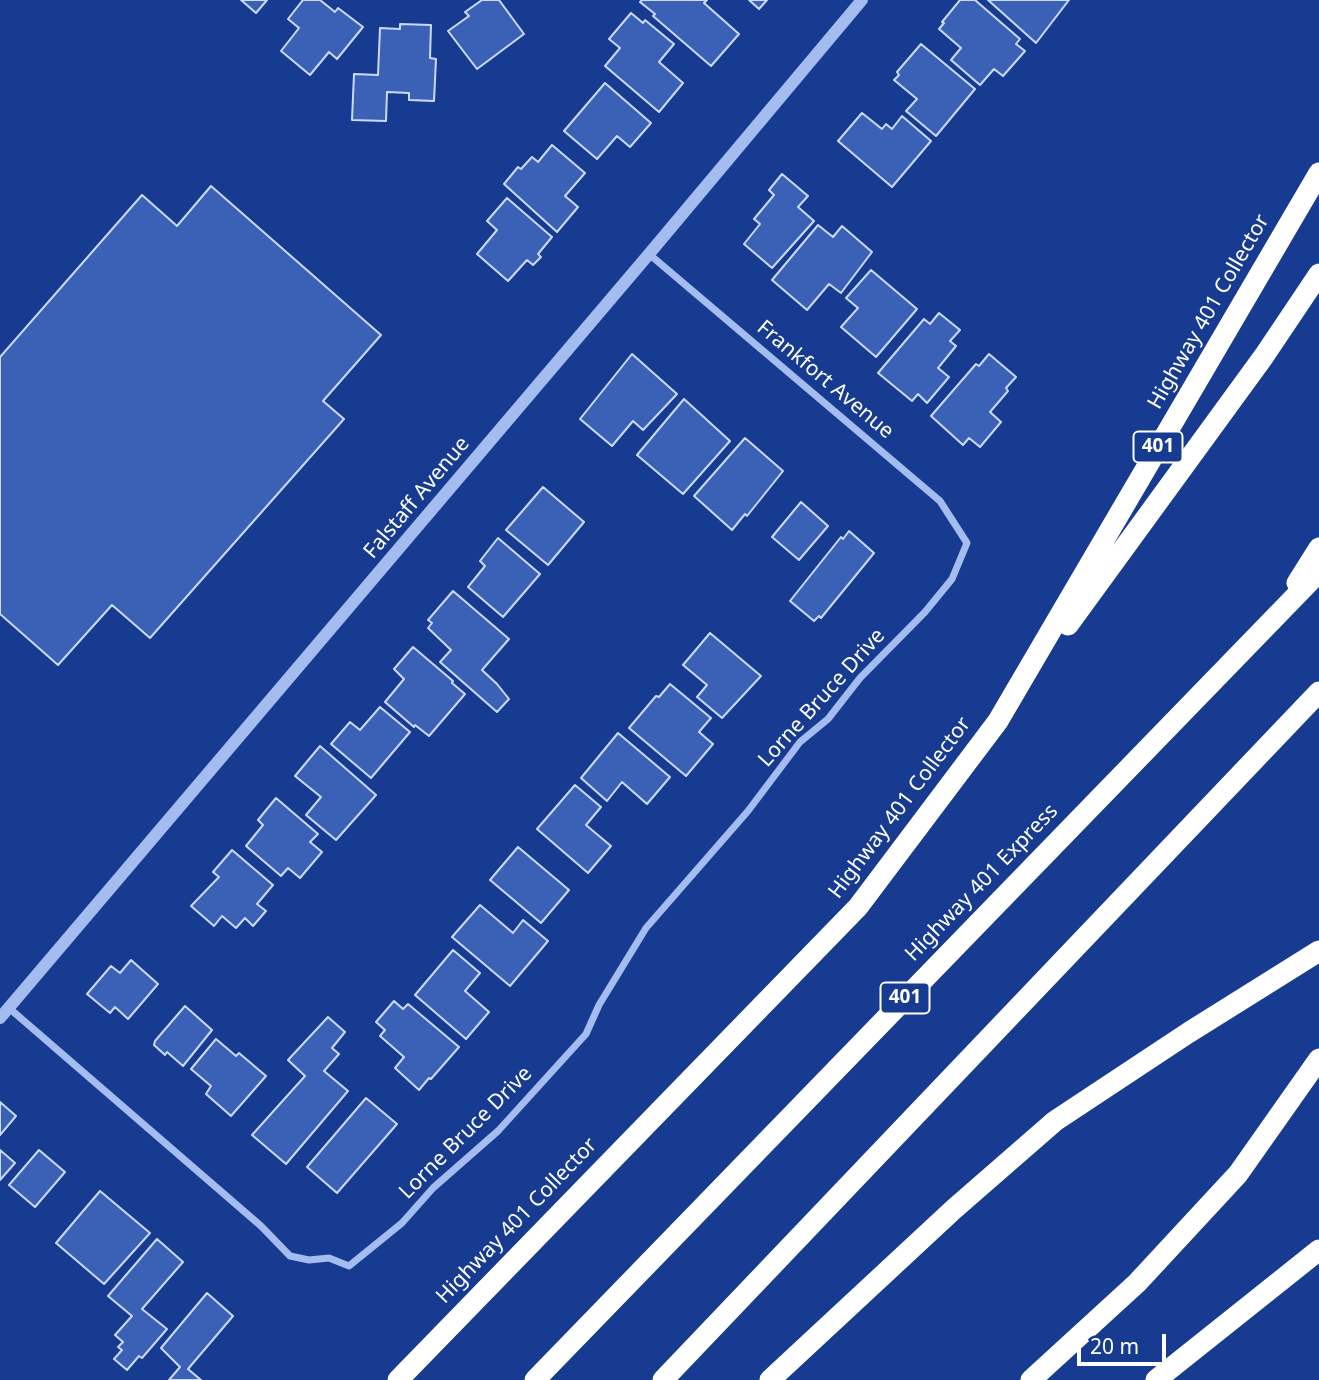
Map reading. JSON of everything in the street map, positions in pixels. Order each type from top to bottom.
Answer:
[{"type":"highway","name":"Highway 401 Collector","points":[[398,1380],[858,907],[998,721],[1319,173]]},
{"type":"highway","points":[[998,721],[1264,356],[1319,274]]},
{"type":"highway","points":[[1276,617],[1319,548]]},
{"type":"highway","name":"Highway 401 Express","points":[[535,1380],[1319,572]]},
{"type":"highway","points":[[663,1380],[1319,692]]},
{"type":"highway","points":[[770,1380],[954,1209],[1055,1121],[1319,951]]},
{"type":"highway","points":[[1031,1380],[1137,1283],[1238,1174],[1319,1059]]},
{"type":"highway","points":[[1156,1380],[1319,1250]]},
{"type":"street","name":"Falstaff Avenue","points":[[4,1013],[862,0]]},
{"type":"street","name":"Frankfort Avenue","points":[[649,254],[940,501],[967,543]]},
{"type":"street","name":"Lorne Bruce Drive","points":[[4,1013],[261,1226],[290,1256],[309,1260],[329,1258],[349,1266],[402,1223],[433,1188],[498,1131],[586,1034],[599,1005],[646,928],[741,820],[800,742],[828,719],[860,678],[925,612],[952,579],[967,543]]},
{"type":"building","points":[[241,0],[267,0],[256,13]]},
{"type":"building","points":[[303,0],[320,0],[335,12],[338,8],[363,27],[337,59],[329,52],[310,75],[281,51],[299,28],[288,19]]},
{"type":"building","points":[[482,0],[499,0],[524,34],[477,69],[448,31],[469,16],[465,12]]},
{"type":"building","points":[[707,0],[704,3],[739,34],[711,66],[653,16],[655,14],[640,2]]},
{"type":"building","points":[[749,0],[767,0],[759,9]]},
{"type":"building","points":[[960,0],[975,0],[1020,39],[1016,44],[1025,51],[1003,76],[994,69],[980,85],[951,60],[961,48],[939,29]]},
{"type":"building","points":[[988,0],[1069,0],[1036,43]]},
{"type":"building","points":[[631,13],[643,23],[645,20],[674,44],[659,62],[683,83],[659,112],[605,66],[620,48],[609,39]]},
{"type":"building","points":[[400,24],[431,25],[430,58],[436,59],[434,101],[409,100],[409,93],[387,92],[386,121],[352,120],[354,74],[378,75],[380,28],[400,29]]},
{"type":"building","points":[[921,44],[975,89],[936,136],[906,111],[917,99],[894,80],[899,75],[897,72]]},
{"type":"building","points":[[605,83],[651,123],[630,147],[617,136],[597,159],[564,131]]},
{"type":"building","points":[[862,113],[882,129],[886,124],[892,129],[902,116],[931,141],[892,187],[838,141]]},
{"type":"building","points":[[552,145],[585,173],[565,196],[578,207],[557,232],[504,184],[518,167],[521,169],[532,157],[538,162]]},
{"type":"building","points":[[782,174],[808,196],[798,207],[814,221],[772,268],[744,244],[760,224],[754,219],[774,195],[769,190]]},
{"type":"building","points":[[211,186],[381,335],[323,401],[344,419],[150,638],[112,605],[58,665],[0,614],[0,357],[142,195],[177,226]]},
{"type":"building","points":[[507,198],[552,237],[538,254],[541,257],[533,265],[527,260],[508,281],[477,254],[497,230],[487,221]]},
{"type":"building","points":[[818,225],[833,237],[842,226],[872,252],[841,293],[829,284],[807,310],[772,280]]},
{"type":"building","points":[[871,270],[917,309],[876,357],[841,327],[858,308],[846,298]]},
{"type":"building","points":[[939,313],[960,330],[950,341],[956,346],[938,368],[949,377],[927,403],[918,394],[912,401],[878,373],[924,319],[930,324]]},
{"type":"building","points":[[632,354],[677,394],[643,430],[633,421],[612,446],[580,419]]},
{"type":"building","points":[[989,354],[1016,377],[990,412],[1001,422],[980,447],[969,438],[963,445],[931,416],[976,364],[979,366]]},
{"type":"building","points":[[684,399],[730,441],[683,494],[637,455]]},
{"type":"building","points":[[745,438],[783,471],[747,516],[745,514],[732,530],[694,496]]},
{"type":"building","points":[[543,487],[584,522],[548,565],[506,530]]},
{"type":"building","points":[[801,502],[828,526],[799,560],[772,537]]},
{"type":"building","points":[[849,531],[874,553],[821,618],[819,616],[814,621],[790,601],[841,537],[843,539]]},
{"type":"building","points":[[498,538],[540,574],[503,617],[468,587],[485,566],[480,561]]},
{"type":"building","points":[[453,591],[509,639],[482,670],[509,699],[497,712],[440,662],[451,650],[428,628],[432,623],[428,620]]},
{"type":"building","points":[[710,633],[761,676],[722,718],[697,697],[707,685],[683,665]]},
{"type":"building","points":[[413,647],[465,694],[429,736],[385,702],[404,679],[394,669]]},
{"type":"building","points":[[670,684],[711,718],[699,732],[713,744],[686,776],[629,728]]},
{"type":"building","points":[[380,707],[410,732],[371,778],[331,744],[350,722],[360,730]]},
{"type":"building","points":[[618,733],[670,777],[647,804],[622,782],[607,801],[581,778]]},
{"type":"building","points":[[320,746],[376,795],[336,840],[306,815],[321,797],[295,776]]},
{"type":"building","points":[[575,785],[601,807],[586,825],[611,846],[588,873],[537,829]]},
{"type":"building","points":[[276,798],[318,834],[310,842],[322,852],[300,878],[288,868],[281,876],[246,846],[263,825],[258,820]]},
{"type":"building","points":[[518,847],[569,890],[541,923],[490,880]]},
{"type":"building","points":[[232,850],[273,885],[257,904],[266,911],[253,926],[245,918],[236,928],[222,916],[214,926],[191,906],[219,877],[213,872]]},
{"type":"building","points":[[480,905],[513,933],[523,920],[548,941],[510,986],[452,937]]},
{"type":"building","points":[[453,950],[480,973],[465,991],[489,1012],[466,1039],[415,995]]},
{"type":"building","points":[[131,960],[158,984],[128,1019],[115,1007],[110,1013],[87,994],[111,966],[120,973]]},
{"type":"building","points":[[394,1001],[403,1009],[408,1004],[459,1047],[419,1090],[395,1068],[404,1057],[380,1036],[385,1030],[376,1022]]},
{"type":"building","points":[[185,1006],[212,1030],[183,1066],[154,1045]]},
{"type":"building","points":[[328,1017],[345,1032],[332,1048],[339,1054],[324,1071],[348,1091],[286,1164],[252,1135],[305,1076],[288,1060]]},
{"type":"building","points":[[216,1039],[236,1056],[239,1053],[266,1076],[231,1116],[206,1094],[211,1086],[191,1069]]},
{"type":"building","points":[[366,1098],[397,1124],[337,1193],[307,1167]]},
{"type":"building","points":[[0,1102],[16,1116],[0,1135]]},
{"type":"building","points":[[0,1150],[15,1163],[0,1180]]},
{"type":"building","points":[[39,1150],[65,1172],[35,1207],[9,1185]]},
{"type":"building","points":[[100,1191],[150,1233],[104,1284],[56,1243]]},
{"type":"building","points":[[157,1239],[183,1262],[142,1309],[167,1329],[142,1358],[139,1356],[127,1370],[114,1359],[122,1350],[118,1347],[123,1342],[115,1335],[132,1316],[108,1296]]},
{"type":"building","points":[[207,1293],[233,1316],[188,1369],[201,1380],[169,1380],[180,1367],[161,1348]]}]
